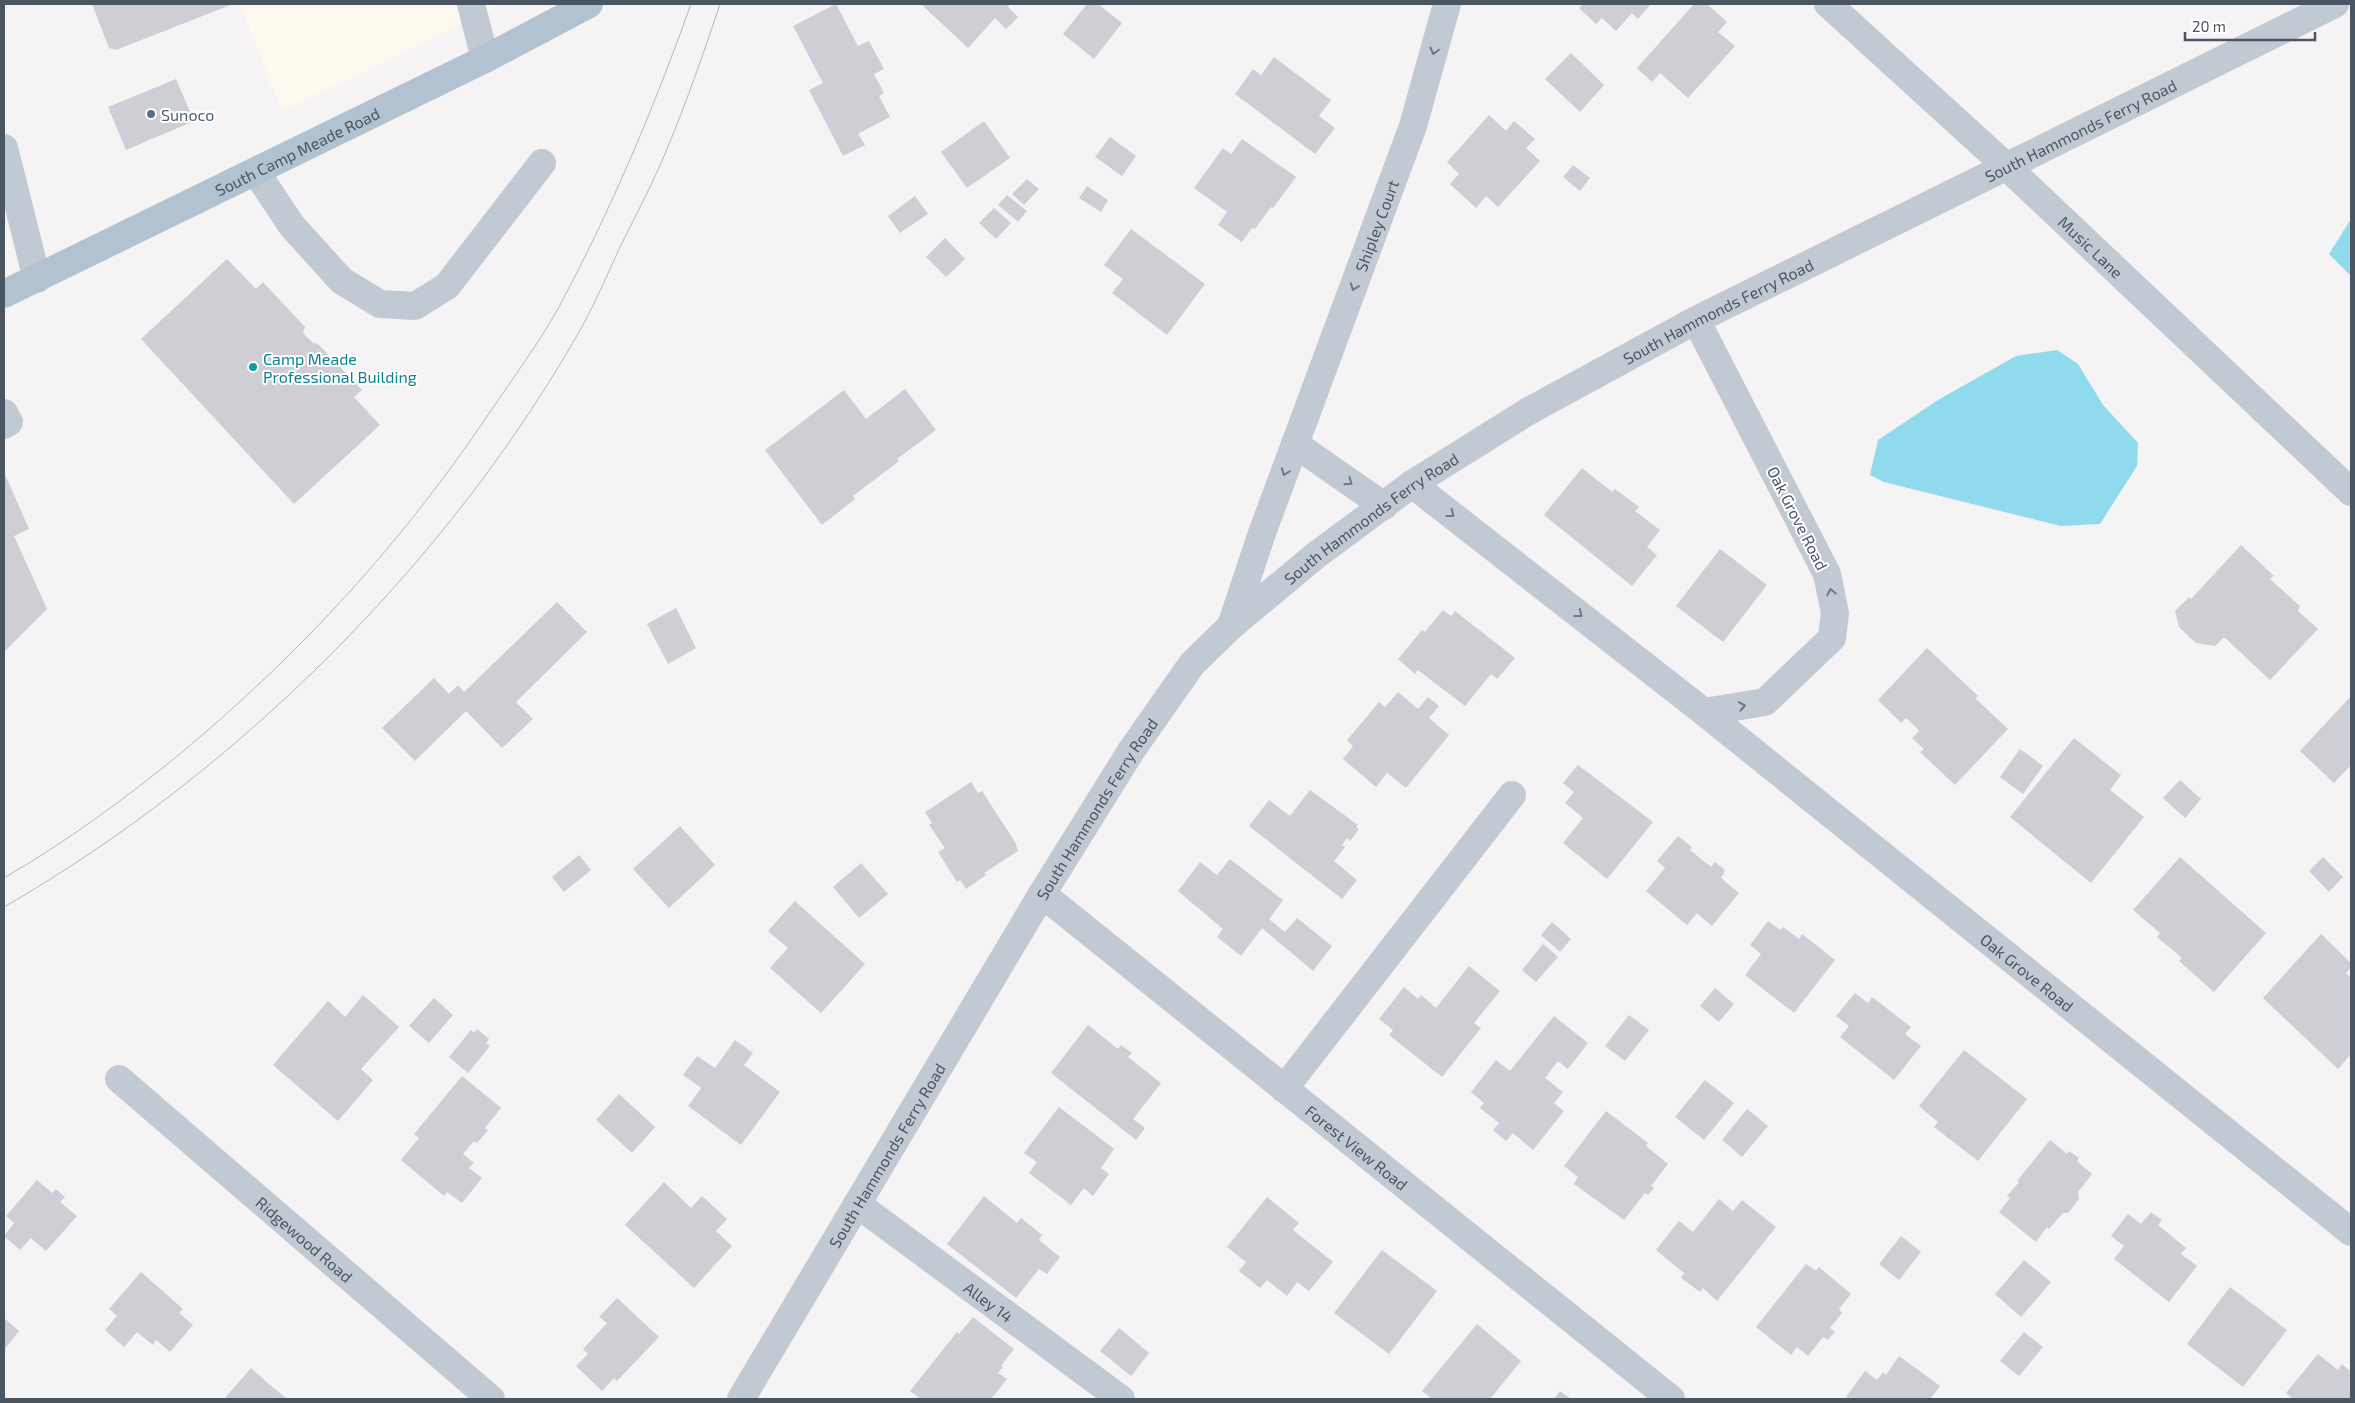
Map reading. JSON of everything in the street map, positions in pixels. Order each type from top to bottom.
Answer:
[{"type":"main road","name":"South Camp Meade Road","points":[[4,294],[485,59],[589,4]]},
{"type":"street","points":[[471,4],[485,59]]},
{"type":"street","name":"Shipley Court","points":[[1231,626],[1262,533],[1414,126],[1447,4]]},
{"type":"street","name":"Music Lane","points":[[1828,4],[2006,166],[2351,492]]},
{"type":"street","name":"South Hammonds Ferry Road","points":[[741,1399],[1042,894],[1131,751],[1192,664],[1231,626],[1314,556],[1412,484],[1527,412],[1696,320],[2335,4]]},
{"type":"street","points":[[5,161],[37,279]]},
{"type":"street","points":[[256,172],[292,226],[342,281],[380,304],[415,306],[447,286],[542,163]]},
{"type":"street","name":"Oak Grove Road","points":[[1696,320],[1827,574],[1835,613],[1832,638],[1765,702],[1704,712]]},
{"type":"street","points":[[4,413],[9,422],[4,425]]},
{"type":"street","points":[[1295,444],[1384,506]]},
{"type":"street","name":"Oak Grove Road","points":[[1412,484],[1704,712],[2348,1224]]},
{"type":"street","points":[[1284,1089],[1512,795]]},
{"type":"street","name":"Forest View Road","points":[[1042,894],[1671,1399]]},
{"type":"street","name":"Ridgewood Road","points":[[119,1079],[491,1399]]},
{"type":"street","name":"Alley 14","points":[[857,1204],[1121,1399]]},
{"type":"shaded area","points":[[240,4],[500,4],[282,112]]},
{"type":"water","points":[[2351,219],[2351,276],[2329,254]]},
{"type":"water","points":[[2057,350],[2078,364],[2103,405],[2138,443],[2137,466],[2100,524],[2061,526],[1884,482],[1870,475],[1878,440],[1938,400],[2016,356]]},
{"type":"building","points":[[92,4],[233,4],[116,50],[109,48]]},
{"type":"building","points":[[836,4],[858,46],[869,41],[884,69],[874,74],[884,93],[879,96],[890,117],[858,134],[865,145],[843,156],[809,90],[823,83],[793,26]]},
{"type":"building","points":[[921,4],[1010,4],[1008,7],[1018,17],[1006,29],[995,18],[968,48]]},
{"type":"building","points":[[1087,4],[1098,4],[1122,23],[1094,59],[1063,34]]},
{"type":"building","points":[[1583,4],[1651,4],[1638,19],[1632,13],[1616,31],[1602,18],[1596,24],[1579,8]]},
{"type":"building","points":[[1694,4],[1707,4],[1727,22],[1718,32],[1735,46],[1688,98],[1660,73],[1652,82],[1637,68]]},
{"type":"building","points":[[1571,53],[1604,85],[1580,112],[1545,79]]},
{"type":"building","points":[[1274,57],[1331,100],[1319,116],[1335,128],[1315,154],[1235,94],[1253,69],[1261,75]]},
{"type":"building","name":"Sunoco","points":[[176,79],[194,121],[126,150],[108,107]]},
{"type":"building","points":[[1489,115],[1506,131],[1514,121],[1535,139],[1526,148],[1540,161],[1498,207],[1486,196],[1476,208],[1450,184],[1459,174],[1447,162]]},
{"type":"building","points":[[984,121],[1010,158],[967,188],[941,152]]},
{"type":"building","points":[[1110,137],[1136,156],[1122,176],[1095,157]]},
{"type":"building","points":[[1242,139],[1296,177],[1273,208],[1271,207],[1255,229],[1252,228],[1242,242],[1218,225],[1227,212],[1194,188],[1223,148],[1231,154]]},
{"type":"building","points":[[1573,165],[1590,178],[1580,191],[1563,177]]},
{"type":"building","points":[[1027,179],[1039,189],[1024,205],[1012,194]]},
{"type":"building","points":[[1087,186],[1108,200],[1101,212],[1079,198]]},
{"type":"building","points":[[1007,195],[1027,211],[1018,222],[998,205]]},
{"type":"building","points":[[915,196],[928,214],[900,233],[888,216]]},
{"type":"building","points":[[994,208],[1011,223],[996,239],[979,223]]},
{"type":"building","points":[[1131,229],[1205,284],[1167,335],[1112,293],[1123,279],[1104,265]]},
{"type":"building","points":[[945,238],[965,259],[946,277],[926,257]]},
{"type":"building","name":"Camp Meade Professional Building","points":[[227,259],[256,289],[263,282],[305,327],[303,333],[313,343],[318,344],[362,390],[354,397],[380,425],[294,504],[141,339]]},
{"type":"building","points":[[905,389],[936,430],[897,459],[899,461],[853,496],[855,499],[822,525],[765,450],[844,390],[866,419]]},
{"type":"building","points":[[1582,468],[1612,492],[1615,489],[1639,507],[1635,511],[1660,530],[1647,547],[1657,555],[1632,586],[1544,515]]},
{"type":"building","points":[[4,472],[29,529],[14,536],[47,609],[4,652]]},
{"type":"building","points":[[2241,545],[2274,576],[2270,579],[2300,606],[2298,611],[2318,629],[2270,680],[2224,637],[2215,646],[2196,643],[2179,627],[2175,611],[2189,597],[2191,599]]},
{"type":"building","points":[[1720,549],[1767,585],[1723,642],[1676,606]]},
{"type":"building","points":[[557,602],[587,632],[516,702],[533,719],[502,748],[466,711],[415,761],[382,728],[434,678],[449,694],[458,685],[464,692]]},
{"type":"building","points":[[676,608],[696,648],[668,664],[647,624]]},
{"type":"building","points":[[1443,610],[1451,616],[1455,611],[1515,658],[1497,679],[1491,674],[1465,706],[1418,670],[1415,674],[1398,659],[1422,630],[1425,632]]},
{"type":"building","points":[[1927,648],[1978,696],[1975,698],[2008,729],[1955,785],[1920,752],[1924,749],[1912,738],[1919,731],[1917,728],[1906,718],[1901,723],[1878,700]]},
{"type":"building","points":[[1398,692],[1418,709],[1428,697],[1439,706],[1429,718],[1449,735],[1406,788],[1387,773],[1376,787],[1343,759],[1353,746],[1347,740],[1379,702],[1385,707]]},
{"type":"building","points":[[2351,696],[2351,765],[2334,783],[2300,751]]},
{"type":"building","points":[[2074,738],[2121,775],[2110,790],[2144,817],[2091,883],[2010,817]]},
{"type":"building","points":[[2020,749],[2043,766],[2023,794],[2000,777]]},
{"type":"building","points":[[1578,765],[1653,822],[1607,879],[1563,843],[1583,818],[1565,803],[1574,792],[1563,783]]},
{"type":"building","points":[[2180,780],[2201,799],[2185,818],[2163,798]]},
{"type":"building","points":[[971,782],[978,793],[982,791],[1015,842],[1018,851],[984,873],[986,875],[966,889],[960,880],[957,882],[938,852],[945,848],[929,825],[932,823],[925,812]]},
{"type":"building","points":[[1310,790],[1358,825],[1356,827],[1359,829],[1350,841],[1347,838],[1342,845],[1345,847],[1334,861],[1357,880],[1342,899],[1249,826],[1269,800],[1290,816]]},
{"type":"building","points":[[680,826],[715,865],[669,908],[633,869]]},
{"type":"building","points":[[1678,836],[1692,847],[1690,850],[1711,867],[1715,862],[1725,870],[1721,878],[1739,893],[1712,926],[1697,913],[1687,925],[1646,891],[1665,868],[1657,861]]},
{"type":"building","points":[[579,855],[591,870],[564,892],[552,877]]},
{"type":"building","points":[[2180,857],[2266,933],[2214,992],[2179,961],[2182,958],[2157,937],[2160,933],[2133,910]]},
{"type":"building","points":[[2323,857],[2343,877],[2329,892],[2309,871]]},
{"type":"building","points":[[1230,859],[1283,900],[1269,919],[1285,932],[1297,918],[1332,946],[1313,971],[1262,928],[1241,956],[1217,937],[1223,929],[1178,891],[1200,862],[1217,875]]},
{"type":"building","points":[[861,863],[888,894],[859,918],[833,887]]},
{"type":"building","points":[[795,901],[865,964],[821,1013],[770,968],[788,948],[768,931]]},
{"type":"building","points":[[1768,921],[1780,930],[1783,927],[1799,939],[1802,934],[1835,960],[1794,1013],[1745,975],[1761,954],[1750,945]]},
{"type":"building","points":[[1552,922],[1571,939],[1560,952],[1541,935]]},
{"type":"building","points":[[2321,934],[2351,963],[2351,967],[2346,973],[2351,978],[2351,1054],[2338,1069],[2263,998]]},
{"type":"building","points":[[1543,944],[1558,957],[1536,982],[1522,970]]},
{"type":"building","points":[[1469,966],[1500,991],[1474,1023],[1481,1028],[1442,1077],[1389,1035],[1393,1030],[1379,1019],[1404,987],[1418,999],[1421,995],[1436,1008]]},
{"type":"building","points":[[1715,988],[1734,1004],[1719,1022],[1700,1006]]},
{"type":"building","points":[[1855,993],[1868,1003],[1872,997],[1911,1027],[1905,1034],[1921,1046],[1894,1080],[1840,1037],[1849,1026],[1836,1016]]},
{"type":"building","points":[[363,995],[399,1027],[361,1069],[373,1080],[338,1121],[273,1065],[328,1001],[345,1017]]},
{"type":"building","points":[[434,998],[453,1015],[429,1043],[409,1026]]},
{"type":"building","points":[[1629,1015],[1649,1030],[1625,1061],[1605,1046]]},
{"type":"building","points":[[1554,1016],[1588,1043],[1568,1069],[1558,1061],[1545,1078],[1563,1092],[1554,1103],[1564,1111],[1533,1150],[1513,1133],[1506,1141],[1493,1130],[1499,1123],[1480,1108],[1484,1103],[1471,1092],[1496,1060],[1510,1071]]},
{"type":"building","points":[[1088,1025],[1118,1049],[1121,1045],[1132,1053],[1128,1057],[1161,1083],[1133,1119],[1145,1128],[1136,1140],[1051,1073]]},
{"type":"building","points":[[477,1029],[489,1039],[486,1043],[490,1046],[468,1073],[449,1057],[471,1030],[474,1033]]},
{"type":"building","points":[[735,1040],[753,1053],[744,1065],[780,1092],[741,1145],[688,1106],[701,1088],[683,1075],[697,1056],[715,1068]]},
{"type":"building","points":[[1964,1050],[2027,1099],[1978,1161],[1934,1127],[1938,1122],[1919,1106]]},
{"type":"building","points":[[462,1076],[501,1108],[485,1128],[488,1130],[477,1143],[474,1141],[463,1154],[474,1163],[469,1168],[482,1178],[462,1203],[447,1192],[444,1196],[401,1160],[419,1138],[414,1134]]},
{"type":"building","points":[[1705,1080],[1734,1103],[1704,1140],[1675,1117]]},
{"type":"building","points":[[619,1094],[655,1127],[632,1153],[596,1120]]},
{"type":"building","points":[[1059,1107],[1114,1149],[1101,1168],[1109,1174],[1093,1196],[1084,1188],[1071,1205],[1029,1173],[1037,1162],[1024,1153]]},
{"type":"building","points":[[1747,1109],[1768,1126],[1742,1157],[1722,1140]]},
{"type":"building","points":[[1606,1111],[1648,1143],[1646,1146],[1668,1164],[1651,1186],[1654,1188],[1648,1195],[1645,1193],[1624,1220],[1574,1184],[1578,1177],[1564,1166]]},
{"type":"building","points":[[2050,1140],[2067,1154],[2069,1151],[2079,1158],[2077,1161],[2092,1174],[2078,1192],[2079,1199],[2068,1213],[2063,1213],[2049,1229],[2047,1227],[2036,1242],[1999,1212],[2010,1198],[2007,1196],[2019,1182],[2017,1181]]},
{"type":"building","points":[[37,1180],[52,1193],[56,1189],[65,1197],[60,1202],[77,1216],[46,1251],[31,1238],[20,1250],[4,1236],[14,1223],[6,1216]]},
{"type":"building","points":[[664,1182],[691,1208],[702,1196],[727,1219],[716,1231],[732,1246],[694,1288],[625,1225]]},
{"type":"building","points":[[984,1196],[1017,1223],[1021,1218],[1042,1235],[1039,1240],[1060,1257],[1047,1274],[1039,1269],[1016,1298],[947,1244]]},
{"type":"building","points":[[1267,1197],[1299,1223],[1293,1230],[1333,1262],[1309,1291],[1297,1282],[1287,1296],[1267,1280],[1260,1288],[1239,1271],[1246,1262],[1227,1247]]},
{"type":"building","points":[[1719,1199],[1733,1211],[1742,1200],[1776,1227],[1717,1301],[1703,1288],[1700,1292],[1681,1278],[1684,1273],[1656,1250],[1679,1221],[1693,1232]]},
{"type":"building","points":[[2151,1212],[2162,1220],[2158,1225],[2186,1248],[2181,1254],[2197,1266],[2169,1302],[2114,1259],[2124,1246],[2111,1236],[2128,1214],[2141,1224]]},
{"type":"building","points":[[1901,1236],[1921,1252],[1899,1280],[1879,1264]]},
{"type":"building","points":[[1382,1250],[1437,1291],[1389,1354],[1334,1313]]},
{"type":"building","points":[[2024,1260],[2051,1282],[2021,1317],[1995,1294]]},
{"type":"building","points":[[1806,1264],[1816,1271],[1819,1267],[1851,1294],[1839,1309],[1842,1313],[1830,1328],[1835,1332],[1828,1340],[1823,1337],[1808,1356],[1797,1347],[1791,1355],[1756,1327]]},
{"type":"building","points":[[141,1272],[183,1309],[179,1313],[193,1325],[170,1352],[156,1340],[153,1345],[137,1332],[124,1347],[105,1330],[117,1316],[109,1309]]},
{"type":"building","points":[[2230,1287],[2287,1330],[2243,1387],[2187,1344]]},
{"type":"building","points":[[617,1298],[659,1337],[617,1381],[614,1378],[602,1391],[576,1366],[588,1354],[583,1349],[607,1323],[599,1317]]},
{"type":"building","points":[[973,1317],[1014,1349],[998,1373],[1007,1379],[991,1399],[921,1399],[910,1391],[957,1332],[959,1334]]},
{"type":"building","points":[[4,1318],[19,1331],[4,1350]]},
{"type":"building","points":[[1477,1324],[1521,1361],[1490,1399],[1432,1399],[1422,1391]]},
{"type":"building","points":[[1119,1328],[1149,1353],[1131,1376],[1100,1351]]},
{"type":"building","points":[[2024,1332],[2043,1347],[2019,1376],[2000,1361]]},
{"type":"building","points":[[2318,1354],[2338,1370],[2342,1364],[2351,1372],[2351,1399],[2293,1399],[2286,1393]]},
{"type":"building","points":[[1899,1356],[1940,1386],[1930,1399],[1849,1399],[1846,1397],[1865,1371],[1877,1380],[1883,1372],[1886,1375]]},
{"type":"building","points":[[251,1368],[269,1384],[287,1399],[224,1399]]},
{"type":"building","points":[[1560,1391],[1571,1399],[1554,1399]]},
{"type":"tram line","points":[[4,878],[50,850],[117,803],[181,753],[225,715],[268,676],[348,594],[422,506],[517,373],[559,307],[631,158],[691,4]]},
{"type":"tram line","points":[[4,907],[90,853],[174,793],[255,726],[331,654],[403,577],[470,496],[530,412],[583,325],[662,161],[688,95],[720,4]]},
{"type":"place","name":"Sunoco","points":[[151,114]]},
{"type":"place","name":"Camp Meade Professional Building","points":[[253,367]]}]
